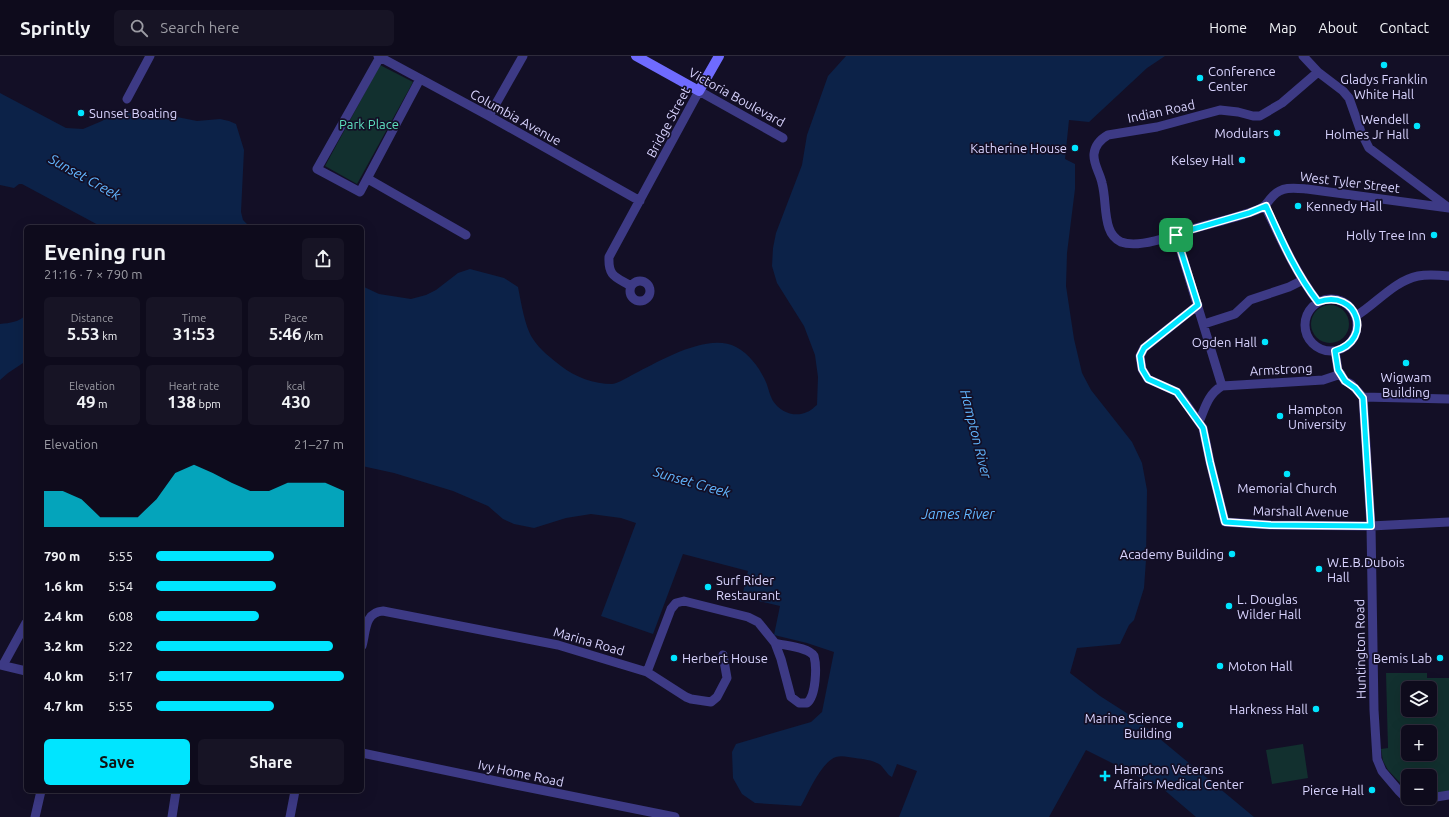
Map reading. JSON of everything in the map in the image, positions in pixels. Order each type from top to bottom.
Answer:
[{"type":"street","points":[[127,99],[150,56]]},
{"type":"street","points":[[379,56],[318,168],[360,192],[420,79]]},
{"type":"street","name":"Columbia Avenue","points":[[379,56],[640,201]]},
{"type":"street","points":[[489,116],[523,56]]},
{"type":"street","name":"Victoria Boulevard","points":[[636,56],[783,138]]},
{"type":"street","name":"Bridge Street","points":[[631,286],[612,275],[608,267],[609,257],[719,56]]},
{"type":"street","points":[[1303,56],[1318,72],[1343,91],[1349,98],[1363,136],[1370,148],[1449,208]]},
{"type":"street","name":"Indian Road","points":[[1117,240],[1112,234],[1108,225],[1102,184],[1094,161],[1095,149],[1102,139],[1108,135],[1157,127],[1220,110],[1260,116],[1282,103],[1318,72]]},
{"type":"street","points":[[368,179],[466,234]]},
{"type":"street","name":"West Tyler Street","points":[[1117,240],[1125,243],[1138,244],[1176,235],[1249,213],[1266,206],[1277,192],[1288,188],[1307,188],[1449,208]]},
{"type":"street","points":[[1266,206],[1290,258],[1318,302]]},
{"type":"street","points":[[1176,235],[1222,386],[1215,390],[1209,397],[1199,422]]},
{"type":"street","points":[[1356,316],[1391,290],[1414,277],[1432,275],[1449,276]]},
{"type":"street","points":[[1204,324],[1235,314],[1250,300],[1289,287],[1303,280]]},
{"type":"street","points":[[1326,299],[1336,299],[1344,302],[1351,308],[1356,316],[1357,332],[1349,345],[1335,351],[1325,351],[1317,348],[1310,342],[1305,334],[1304,324],[1310,307],[1318,302],[1326,299]]},
{"type":"street","points":[[1198,305],[1144,348],[1140,356],[1142,369],[1148,379],[1177,392],[1199,422]]},
{"type":"street","points":[[1335,351],[1338,370],[1345,381],[1355,388],[1363,398],[1449,399]]},
{"type":"street","name":"Armstrong","points":[[1222,386],[1323,380],[1341,374]]},
{"type":"street","name":"Huntington Road","points":[[1363,398],[1371,526],[1374,710],[1377,759],[1382,771],[1401,791]]},
{"type":"street","name":"Marshall Avenue","points":[[1199,422],[1203,428],[1225,522],[1270,525],[1371,526],[1449,522]]},
{"type":"street","points":[[723,655],[727,678],[717,697],[711,702],[686,697],[647,672],[671,609],[680,602],[689,602],[753,619],[775,643],[781,659],[791,697],[798,703],[807,703],[812,698],[814,689],[814,656],[806,650],[775,643]]},
{"type":"street","name":"Marina Road","points":[[364,636],[366,625],[370,617],[378,612],[388,612],[558,645],[647,672]]},
{"type":"street","points":[[24,627],[2,665],[24,670]]},
{"type":"street","name":"Ivy Home Road","points":[[364,753],[675,817]]},
{"type":"street","points":[[35,817],[41,793]]},
{"type":"street","points":[[172,817],[176,793]]},
{"type":"street","points":[[290,817],[295,793]]},
{"type":"street","points":[[1437,797],[1449,795]]},
{"type":"green space","name":"Park Place","points":[[380,65],[413,82],[357,184],[325,166]]},
{"type":"green space","points":[[1326,305],[1334,305],[1346,314],[1349,324],[1346,334],[1340,340],[1334,343],[1326,343],[1314,334],[1311,328],[1311,320],[1320,308]]},
{"type":"green space","points":[[1386,673],[1427,673],[1427,678],[1449,678],[1449,792],[1437,793],[1437,769],[1401,769],[1401,784],[1388,770],[1383,761],[1381,749],[1388,748]]},
{"type":"green space","points":[[1303,744],[1308,778],[1272,784],[1266,750]]},
{"type":"water","name":"James River","points":[[846,56],[1165,56],[1147,68],[1089,122],[1069,120],[1065,159],[1075,164],[1075,189],[1067,253],[1066,286],[1074,339],[1082,373],[1091,390],[1132,442],[1142,463],[1147,490],[1144,588],[1134,620],[1129,625],[1120,644],[1077,648],[1070,673],[1100,696],[1136,719],[1254,817],[1196,817],[1162,788],[1086,750],[1049,817],[899,817],[917,771],[897,764],[892,777],[881,765],[867,760],[843,756],[836,757],[825,765],[820,771],[801,806],[755,803],[742,794],[733,778],[732,752],[736,744],[811,722],[822,712],[834,652],[807,643],[774,635],[780,606],[742,597],[748,571],[683,554],[653,634],[601,616],[636,523],[621,518],[591,514],[566,518],[534,528],[514,524],[503,519],[488,506],[453,491],[394,473],[364,466],[364,287],[379,294],[411,299],[426,295],[436,290],[458,273],[470,269],[504,278],[518,287],[530,334],[536,343],[546,354],[561,366],[585,379],[598,383],[612,384],[684,350],[712,343],[725,343],[741,350],[753,361],[765,381],[773,401],[784,411],[793,414],[802,414],[811,410],[817,405],[818,377],[815,355],[804,326],[777,283],[772,266],[776,233],[802,165],[807,135],[828,76]]},
{"type":"water","name":"Sunset Creek","points":[[0,93],[66,128],[83,129],[102,121],[116,112],[137,114],[157,111],[172,116],[197,121],[220,119],[236,124],[244,150],[241,212],[243,220],[248,225],[98,225],[22,184],[19,184],[14,188],[0,185]]},
{"type":"water","points":[[24,316],[24,362],[0,380],[0,324],[11,323]]},
{"type":"place","name":"Gladys Franklin White Hall","points":[[1384,65]]},
{"type":"place","name":"Conference Center","points":[[1200,78]]},
{"type":"place","name":"Sunset Boating","points":[[81,113]]},
{"type":"place","name":"Wendell Holmes Jr Hall","points":[[1417,126]]},
{"type":"place","name":"Modulars","points":[[1277,133]]},
{"type":"place","name":"Katherine House","points":[[1075,148]]},
{"type":"place","name":"Kelsey Hall","points":[[1242,160]]},
{"type":"place","name":"Kennedy Hall","points":[[1298,206]]},
{"type":"place","name":"Holly Tree Inn","points":[[1434,235]]},
{"type":"place","name":"Ogden Hall","points":[[1265,342]]},
{"type":"place","name":"Wigwam Building","points":[[1406,363]]},
{"type":"place","name":"Hampton University","points":[[1280,416]]},
{"type":"place","name":"Memorial Church","points":[[1287,474]]},
{"type":"place","name":"Academy Building","points":[[1232,554]]},
{"type":"place","name":"W.E.B.Dubois Hall","points":[[1319,569]]},
{"type":"place","name":"Surf Rider Restaurant","points":[[708,587]]},
{"type":"place","name":"L. Douglas Wilder Hall","points":[[1229,606]]},
{"type":"place","name":"Herbert House","points":[[674,658]]},
{"type":"place","name":"Bemis Lab","points":[[1440,658]]},
{"type":"place","name":"Moton Hall","points":[[1220,666]]},
{"type":"place","name":"Harkness Hall","points":[[1316,709]]},
{"type":"place","name":"Marine Science Building","points":[[1180,725]]},
{"type":"place","name":"Hampton Veterans Affairs Medical Center","points":[[1105,776]]},
{"type":"place","name":"Pierce Hall","points":[[1372,790]]},
{"type":"route","points":[[1266,206],[1290,258],[1309,291],[1318,302],[1326,299],[1336,299],[1344,302],[1351,308],[1356,316],[1357,332],[1349,345],[1335,351],[1338,370],[1345,381],[1351,384],[1363,398],[1371,526],[1270,525],[1225,522],[1203,428],[1188,405],[1177,392],[1148,379],[1142,369],[1140,356],[1144,348],[1198,305],[1176,235],[1249,213],[1266,206]]},
{"type":"water label","name":"Hampton River","points":[[976,434]]}]
